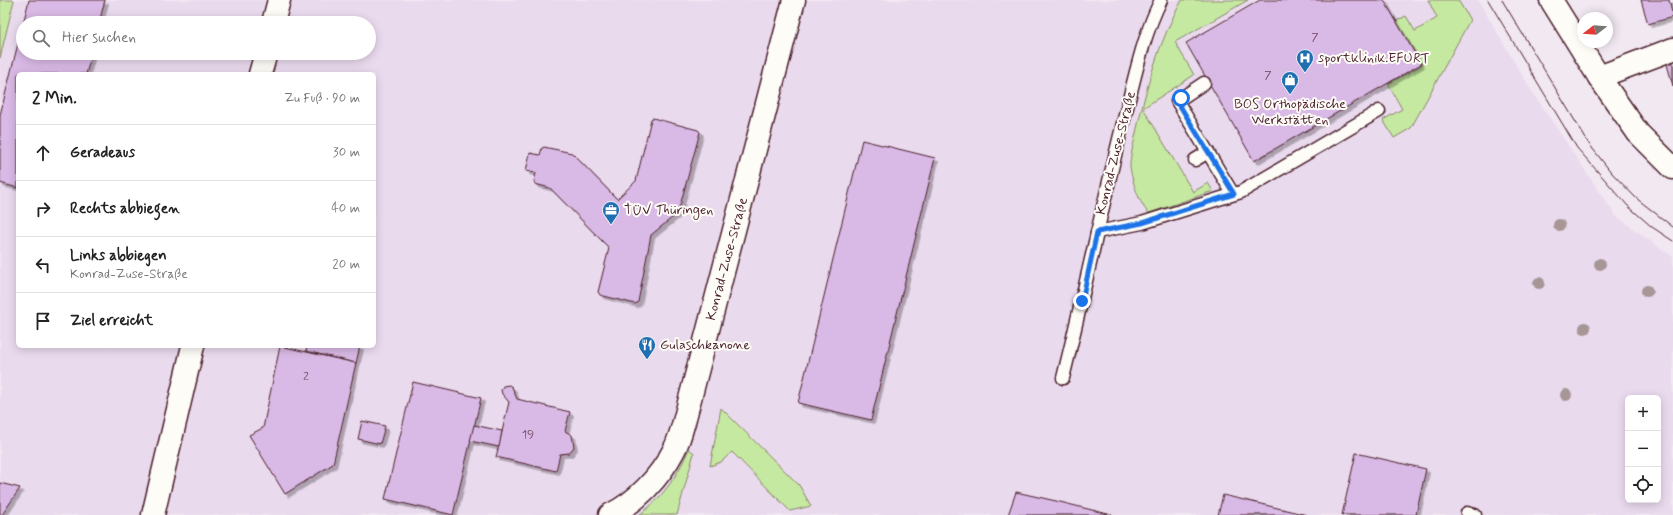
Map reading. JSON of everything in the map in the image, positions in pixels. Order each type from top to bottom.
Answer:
[{"type":"street","points":[[275,16],[279,0]]},
{"type":"street","name":"Konrad-Zuse-Straße","points":[[610,515],[620,510],[644,490],[662,471],[675,449],[685,418],[794,0]]},
{"type":"street","points":[[1551,0],[1599,77],[1638,132],[1673,168]]},
{"type":"street","points":[[1599,77],[1673,49]]},
{"type":"street","points":[[261,72],[264,60]]},
{"type":"street","points":[[153,515],[193,348]]},
{"type":"lane","name":"Konrad-Zuse-Straße","points":[[1063,378],[1097,232],[1142,53],[1152,17],[1161,0]]},
{"type":"lane","points":[[1204,83],[1177,101],[1234,194]]},
{"type":"lane","points":[[1097,232],[1142,223],[1241,192],[1379,111]]},
{"type":"lane","points":[[1195,160],[1208,152]]},
{"type":"shaded area","points":[[14,0],[1478,0],[1531,90],[1616,216],[1673,257],[1673,515],[0,515],[0,58]]},
{"type":"green space","points":[[0,0],[14,0],[0,58]]},
{"type":"green space","points":[[1182,0],[1248,0],[1175,42],[1194,75],[1143,108],[1193,192],[1208,183],[1213,191],[1149,213],[1139,198],[1132,177],[1130,166],[1132,149],[1154,65],[1160,48]]},
{"type":"green space","points":[[1428,0],[1458,0],[1470,20],[1411,128],[1394,138],[1383,120],[1402,109],[1388,84],[1422,65],[1396,21],[1406,16],[1415,31],[1437,18]]},
{"type":"green space","points":[[721,408],[799,485],[811,506],[790,511],[732,452],[721,462],[710,466]]},
{"type":"green space","points":[[689,449],[694,453],[677,515],[639,515],[662,494],[680,468]]},
{"type":"building","points":[[29,0],[105,0],[101,16],[25,16]]},
{"type":"building","name":"sportklinik.EFURT","points":[[1260,0],[1384,0],[1421,64],[1254,161],[1186,43]]},
{"type":"building","points":[[1641,0],[1669,0],[1673,17],[1648,24]]},
{"type":"building","points":[[16,52],[16,60],[90,60],[87,72],[16,72],[16,187],[0,183],[0,115]]},
{"type":"building","points":[[1673,60],[1673,86],[1666,61]]},
{"type":"building","points":[[653,118],[698,130],[700,132],[678,213],[651,235],[638,302],[635,304],[600,295],[598,292],[609,248],[550,188],[535,184],[534,181],[536,173],[526,171],[530,153],[540,155],[542,148],[544,147],[572,153],[617,199],[636,181],[651,119]]},
{"type":"building","points":[[862,140],[935,158],[871,420],[798,403]]},
{"type":"building","points":[[280,348],[289,348],[356,363],[333,464],[285,494],[249,435],[263,428]]},
{"type":"building","points":[[307,348],[360,348],[356,363],[306,351]]},
{"type":"building","points":[[413,382],[481,398],[453,515],[385,499]]},
{"type":"building","points":[[509,385],[512,387],[517,399],[570,412],[565,431],[572,435],[574,447],[569,453],[560,454],[556,471],[496,457],[509,402],[502,394],[501,390],[503,386]]},
{"type":"building","points":[[362,421],[385,426],[380,444],[358,439]]},
{"type":"building","points":[[474,425],[502,431],[499,447],[470,441]]},
{"type":"building","points":[[1356,453],[1426,469],[1416,515],[1342,515]]},
{"type":"building","points":[[0,483],[20,488],[2,515],[0,515]]},
{"type":"building","points":[[1016,492],[1056,501],[1112,515],[1008,515]]},
{"type":"building","points":[[1223,495],[1307,515],[1218,515]]},
{"type":"tram line","points":[[1488,0],[1577,148],[1628,206],[1652,227],[1673,241]]},
{"type":"tram line","points":[[1502,0],[1589,144],[1611,172],[1636,198],[1673,227]]},
{"type":"place","name":"sportklinik.EFURT","points":[[1305,73]]},
{"type":"place","name":"BOS Orthopädische Werkstätten","points":[[1290,95]]},
{"type":"place","name":"TÜV Thüringen","points":[[611,225]]},
{"type":"place","name":"Gulaschkanone","points":[[647,360]]},
{"type":"route","points":[[1082,301],[1097,232],[1142,223],[1234,194],[1177,101],[1181,98]]}]
